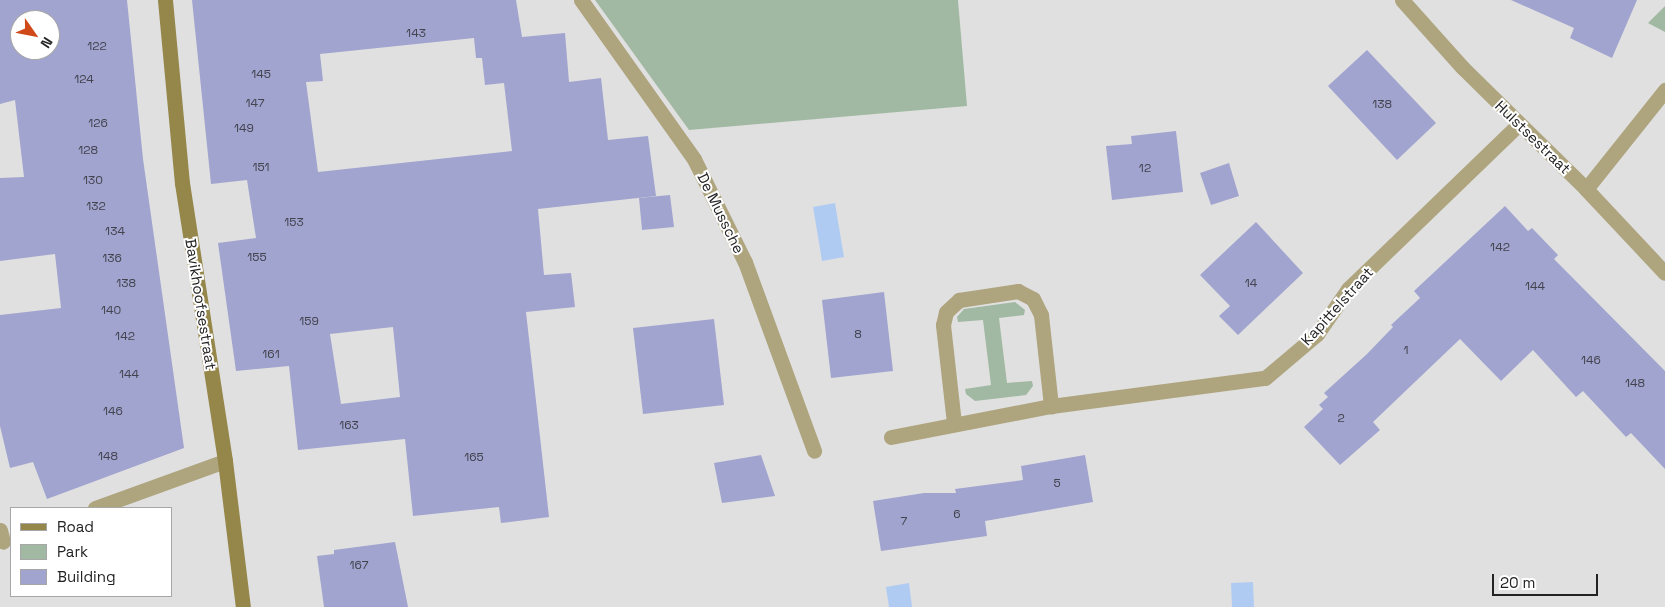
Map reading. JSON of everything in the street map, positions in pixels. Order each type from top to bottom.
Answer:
[{"type":"street","name":"Bavikhoofsestraat","points":[[164,0],[182,182],[225,461],[243,607]]},
{"type":"street","name":"De Mussche","points":[[582,0],[694,159],[745,262],[814,451]]},
{"type":"street","name":"Hulstsestraat","points":[[1402,0],[1518,125],[1586,189],[1665,273]]},
{"type":"street","points":[[1586,189],[1665,90]]},
{"type":"street","name":"Kapittelstraat","points":[[891,437],[954,423],[1052,406],[1265,378],[1316,334],[1348,289],[1518,125]]},
{"type":"street","points":[[954,423],[943,325],[946,312],[959,300],[1018,291],[1033,300],[1041,315],[1052,406]]},
{"type":"street","points":[[98,507],[225,461]]},
{"type":"green space","points":[[595,0],[958,0],[967,106],[689,130]]},
{"type":"green space","points":[[1665,6],[1665,32],[1648,23]]},
{"type":"green space","points":[[1015,302],[1025,310],[1024,315],[999,318],[1007,383],[1032,381],[1033,386],[1026,395],[975,401],[966,394],[965,389],[991,385],[983,320],[958,322],[957,317],[964,309]]},
{"type":"water","points":[[835,203],[844,257],[822,261],[813,207]]},
{"type":"water","points":[[1253,582],[1254,607],[1232,607],[1231,583]]},
{"type":"water","points":[[909,583],[912,607],[889,607],[886,587]]},
{"type":"building","points":[[0,0],[127,0],[143,159],[184,448],[47,499],[33,462],[10,468],[0,426],[0,315],[61,308],[55,254],[0,261],[0,178],[24,177],[15,100],[0,104]]},
{"type":"building","points":[[192,0],[516,0],[522,37],[565,33],[569,82],[601,78],[608,140],[648,136],[656,196],[538,209],[544,275],[571,273],[575,307],[526,312],[549,517],[501,523],[499,507],[413,516],[405,439],[298,450],[289,366],[236,371],[218,243],[256,238],[247,180],[211,184]],"holes":[[[474,38],[476,58],[482,58],[485,85],[504,83],[512,151],[318,172],[306,82],[323,81],[320,54]],[[393,327],[400,397],[341,404],[330,334]]]},
{"type":"building","points":[[1511,0],[1637,0],[1612,58],[1570,38],[1574,28]]},
{"type":"building","points":[[1367,50],[1436,123],[1397,160],[1328,86]]},
{"type":"building","points":[[1176,131],[1183,192],[1112,200],[1106,146],[1132,144],[1131,136]]},
{"type":"building","points":[[1229,163],[1239,196],[1211,205],[1200,173]]},
{"type":"building","points":[[670,195],[674,227],[642,230],[639,198]]},
{"type":"building","points":[[1505,206],[1528,231],[1532,228],[1558,255],[1554,259],[1665,371],[1665,469],[1631,433],[1626,437],[1583,391],[1576,397],[1533,350],[1501,381],[1460,339],[1373,422],[1380,430],[1340,465],[1304,427],[1323,409],[1319,405],[1328,397],[1324,393],[1367,354],[1393,327],[1391,325],[1420,298],[1414,291]]},
{"type":"building","points":[[1256,222],[1303,273],[1238,335],[1219,316],[1230,306],[1200,275]]},
{"type":"building","points":[[884,292],[893,371],[831,378],[822,300]]},
{"type":"building","points":[[714,319],[724,405],[643,414],[633,328]]},
{"type":"building","points":[[761,455],[775,496],[722,503],[714,463]]},
{"type":"building","points":[[1085,455],[1093,502],[985,521],[987,536],[881,551],[873,501],[924,493],[956,493],[955,489],[1023,480],[1021,466]]},
{"type":"building","points":[[395,542],[408,607],[324,607],[317,556],[334,554],[334,550]]}]
